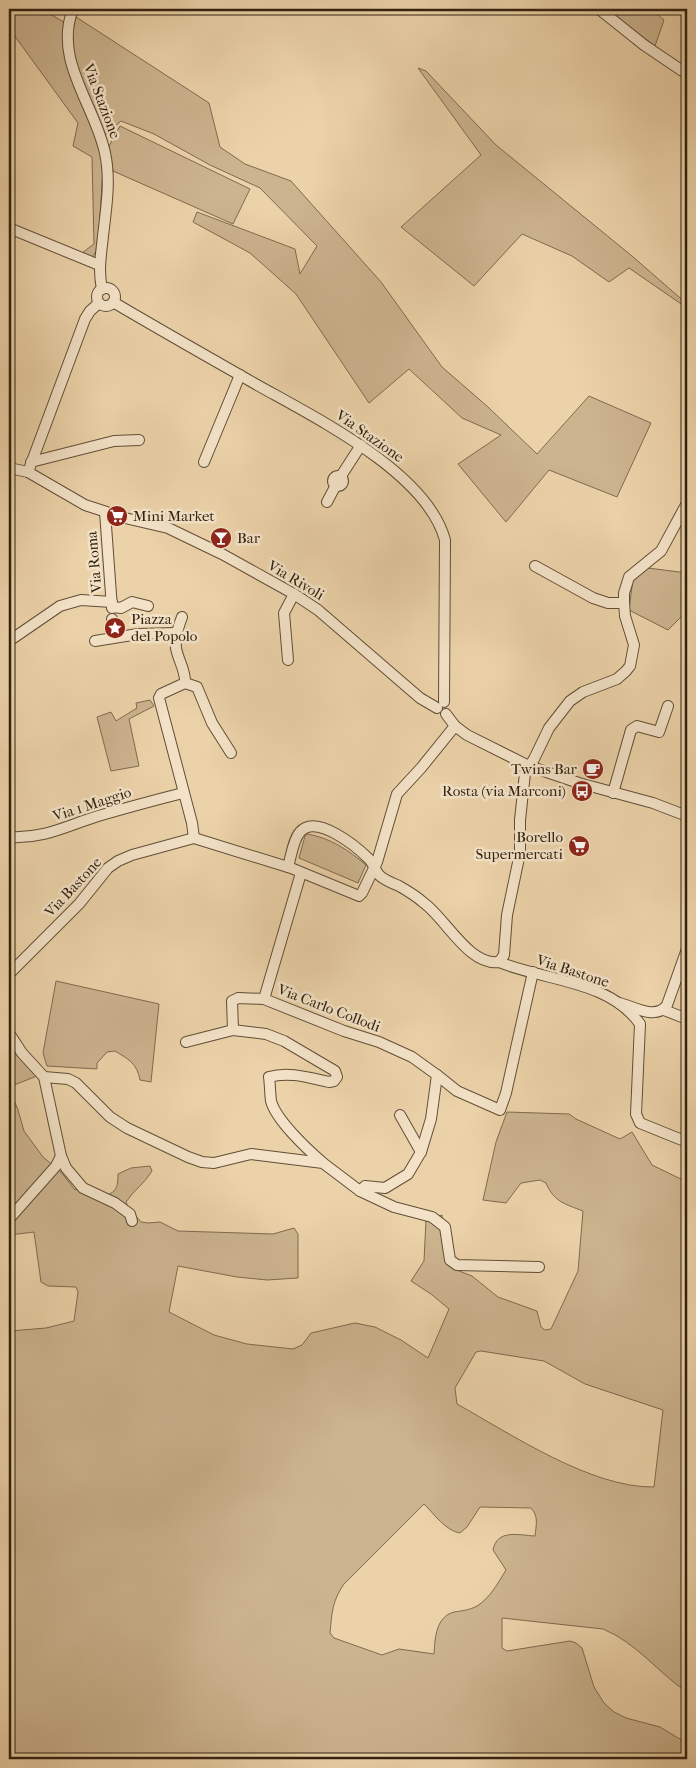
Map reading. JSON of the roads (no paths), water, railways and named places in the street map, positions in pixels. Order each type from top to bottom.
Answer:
[{"type":"street","name":"Via Stazione","points":[[73,9],[68,31],[69,56],[102,139],[108,172],[108,194],[99,265],[102,289]]},
{"type":"street","points":[[599,9],[644,45],[687,74]]},
{"type":"street","points":[[9,228],[99,265]]},
{"type":"street","points":[[102,289],[108,289],[112,292],[113,302],[106,306],[99,303],[97,295],[102,289]]},
{"type":"street","name":"Via Stazione","points":[[113,302],[346,435],[411,486],[434,516],[444,540],[446,571],[440,705],[448,704],[450,712],[446,714],[455,726]]},
{"type":"street","points":[[28,472],[85,319],[90,311],[99,303]]},
{"type":"street","points":[[204,462],[240,375]]},
{"type":"street","points":[[31,462],[114,441],[140,440]]},
{"type":"street","points":[[327,502],[360,445]]},
{"type":"street","name":"Via Rivoli","points":[[9,468],[28,472],[85,505],[168,528],[222,554],[294,594],[325,615],[420,698],[440,705]]},
{"type":"street","points":[[499,962],[504,954],[507,915],[520,853],[520,820],[524,776],[549,728],[570,701],[583,692],[617,680],[630,666],[634,645],[625,616],[624,603],[624,593],[629,578],[661,551],[687,504]]},
{"type":"street","name":"Via Roma","points":[[105,512],[112,610]]},
{"type":"street","points":[[535,566],[593,598],[608,603],[624,603]]},
{"type":"street","points":[[288,660],[284,613],[294,594]]},
{"type":"street","points":[[9,641],[60,606],[81,600],[112,610],[132,602],[148,606]]},
{"type":"street","points":[[112,610],[113,638]]},
{"type":"street","points":[[182,618],[176,633],[176,649],[185,681],[197,687],[212,723],[231,753]]},
{"type":"street","points":[[95,641],[163,632],[176,633]]},
{"type":"street","points":[[185,681],[161,694],[159,698],[194,838],[302,872],[356,896],[362,893],[375,867],[397,794],[455,726],[480,742],[529,766],[579,784],[652,803],[687,816]]},
{"type":"street","points":[[613,792],[631,730],[637,726],[659,732],[668,706]]},
{"type":"street","name":"Via 1 Maggio","points":[[9,837],[30,837],[57,832],[94,818],[184,793]]},
{"type":"street","name":"Via Bastone","points":[[288,867],[300,832],[304,828],[314,826],[328,830],[363,853],[385,879],[410,893],[434,910],[468,949],[485,960],[494,963],[499,962],[592,990],[618,1002],[640,1024],[636,1114],[640,1123],[687,1142]]},
{"type":"street","name":"Via Bastone","points":[[9,974],[79,904],[108,868],[132,855],[194,838]]},
{"type":"street","points":[[264,999],[302,872]]},
{"type":"street","points":[[618,1002],[650,1012],[656,1013],[664,1010],[687,949]]},
{"type":"street","name":"Via Carlo Collodi","points":[[233,1030],[232,1001],[238,998],[264,999],[393,1048],[412,1057],[457,1092],[500,1110],[506,1093],[533,972]]},
{"type":"street","points":[[664,1010],[687,1018]]},
{"type":"street","points":[[186,1042],[233,1030],[266,1034],[284,1041],[334,1071],[337,1078],[329,1082],[298,1075],[277,1074],[270,1077],[272,1102],[285,1123],[307,1149],[360,1191],[394,1206],[432,1217],[445,1227],[450,1260],[457,1265],[539,1266]]},
{"type":"street","points":[[9,1033],[22,1053],[44,1077],[60,1156],[66,1168],[83,1188],[116,1203],[130,1214],[132,1221]]},
{"type":"street","points":[[360,1191],[365,1186],[384,1188],[408,1174],[421,1152],[431,1119],[437,1075]]},
{"type":"street","points":[[44,1077],[68,1079],[76,1083],[110,1117],[127,1128],[202,1162],[214,1163],[251,1154],[323,1163]]},
{"type":"street","points":[[400,1115],[421,1152]]},
{"type":"street","points":[[9,1219],[56,1166],[60,1156]]},
{"type":"place","name":"Mini Market","points":[[117,516]]},
{"type":"place","name":"Bar","points":[[221,538]]},
{"type":"place","name":"Piazza del Popolo","points":[[115,628]]},
{"type":"place","name":"Twins Bar","points":[[593,769]]},
{"type":"place","name":"Rosta (via Marconi)","points":[[582,791]]},
{"type":"place","name":"Borello Supermercati","points":[[579,846]]}]
